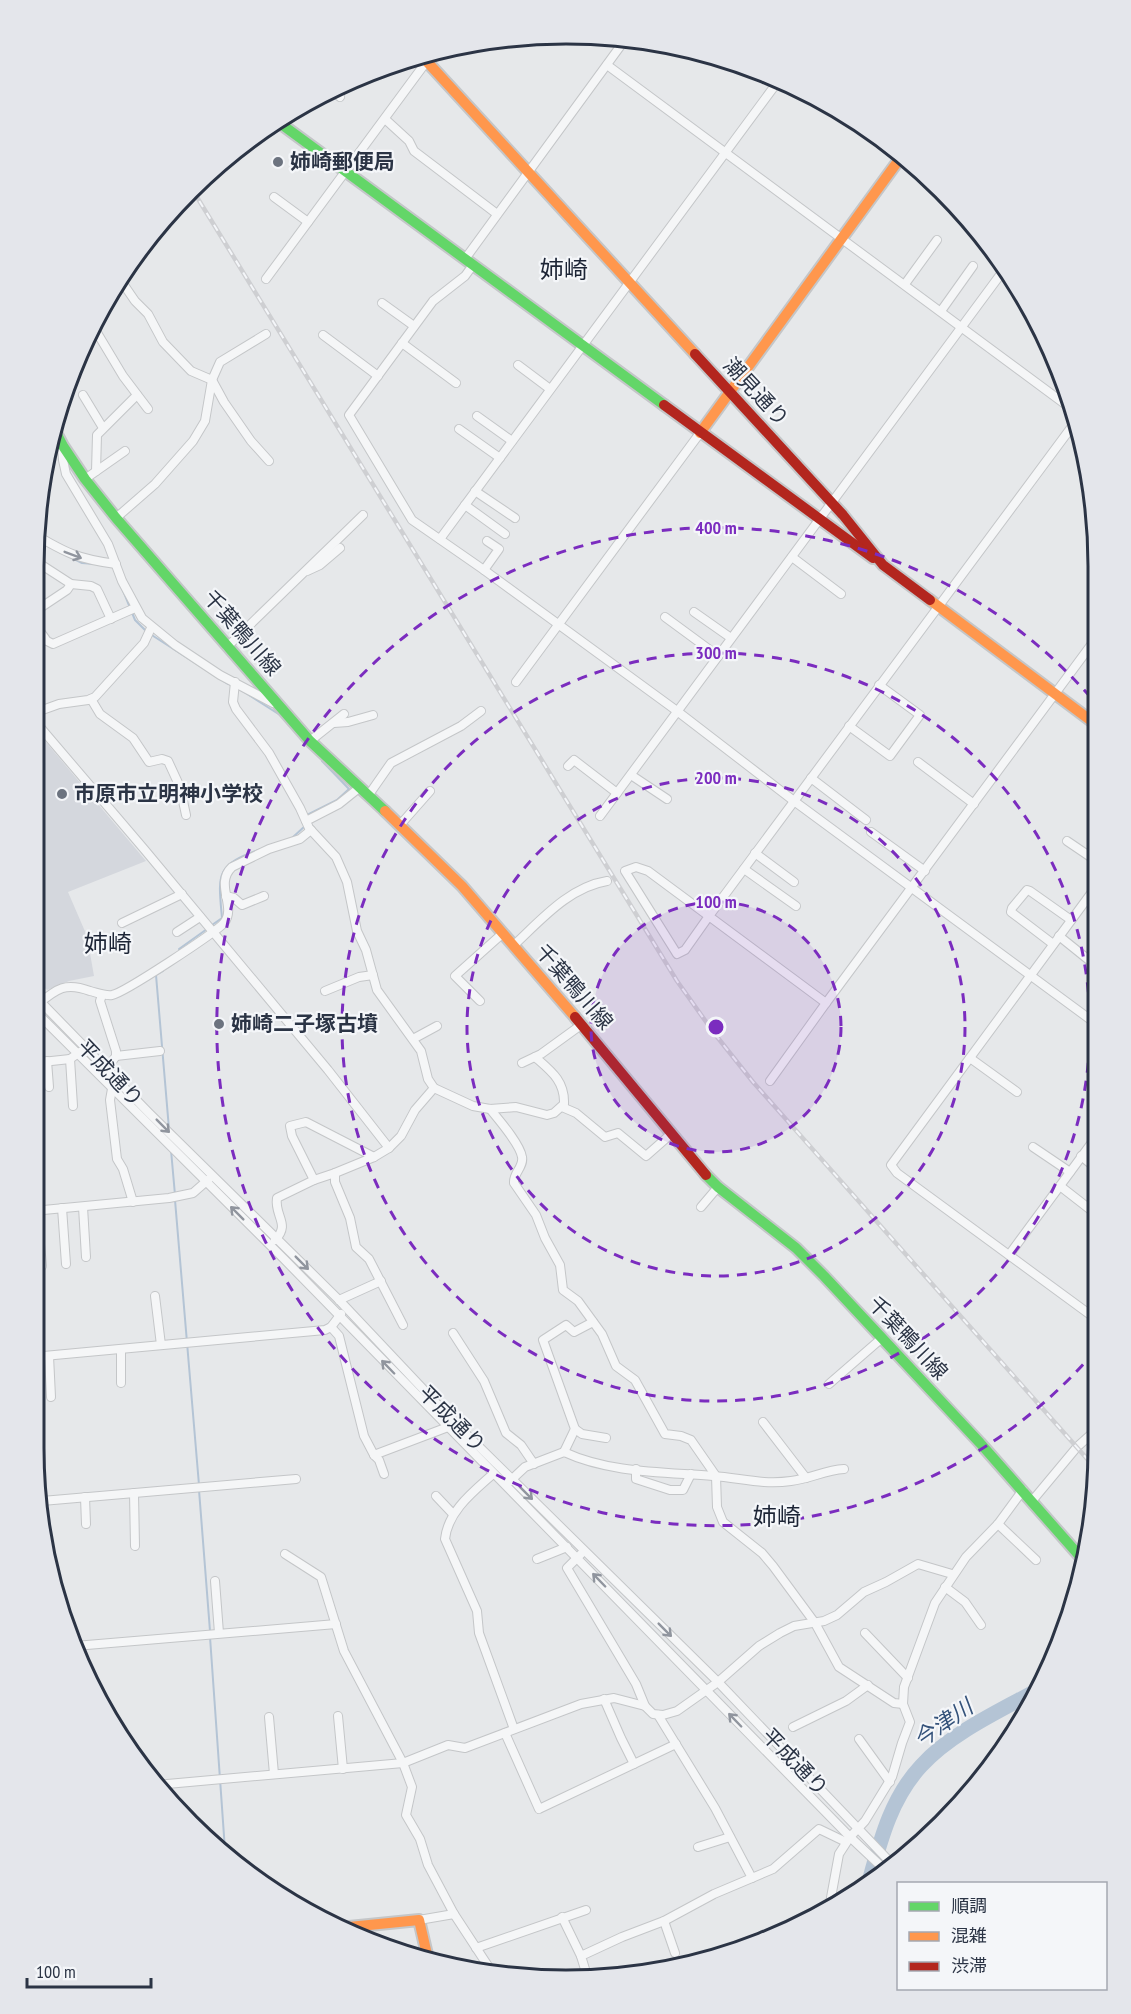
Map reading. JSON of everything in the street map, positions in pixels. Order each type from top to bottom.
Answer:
[{"type":"street","points":[[620,47],[497,214],[469,262],[465,276],[433,301],[349,415],[412,520],[677,711],[794,801],[1088,1018]]},
{"type":"street","name":"潮見通り","points":[[427,62],[832,504],[883,565],[1088,719]]},
{"type":"street","points":[[266,279],[385,119],[420,64]]},
{"type":"street","points":[[607,65],[1061,401]]},
{"type":"street","points":[[440,538],[774,87]]},
{"type":"street","points":[[385,119],[409,141],[414,151],[497,214]]},
{"type":"street","points":[[284,126],[819,521],[883,565]]},
{"type":"street","points":[[516,682],[897,162]]},
{"type":"street","points":[[274,196],[308,222]]},
{"type":"street","points":[[905,284],[937,240]]},
{"type":"street","points":[[941,311],[973,266]]},
{"type":"street","points":[[600,816],[1000,275]]},
{"type":"street","points":[[124,286],[148,314],[163,342],[190,370],[212,380],[251,441],[269,461]]},
{"type":"street","points":[[382,303],[414,326]]},
{"type":"street","points":[[98,334],[137,396],[148,409]]},
{"type":"street","points":[[116,518],[155,484],[193,441],[205,421],[212,380],[220,362],[266,334]]},
{"type":"street","points":[[323,335],[378,376]]},
{"type":"street","points":[[402,342],[456,383]]},
{"type":"street","points":[[518,365],[550,389]]},
{"type":"street","points":[[83,395],[104,428]]},
{"type":"street","points":[[96,471],[96,439],[104,428],[137,396]]},
{"type":"street","points":[[477,416],[512,441]]},
{"type":"street","points":[[459,429],[500,458]]},
{"type":"street","points":[[826,1003],[709,916],[648,871],[636,867],[625,871],[677,954],[685,950],[709,916],[744,869],[755,853],[879,685],[1070,429]]},
{"type":"street","name":"千葉鴨川線","points":[[59,438],[85,479],[116,518],[310,741],[462,886],[718,1187],[796,1248],[1023,1490],[1077,1552]]},
{"type":"street","points":[[63,446],[66,474],[108,544],[141,618],[151,628],[220,675],[281,708]]},
{"type":"street","points":[[85,479],[125,451]]},
{"type":"street","points":[[475,490],[515,518]]},
{"type":"street","points":[[465,505],[505,534]]},
{"type":"street","points":[[227,647],[363,514]]},
{"type":"street","points":[[45,540],[69,555],[116,564]]},
{"type":"street","points":[[484,570],[499,549],[487,541]]},
{"type":"street","points":[[302,573],[320,565],[340,548]]},
{"type":"street","points":[[792,557],[841,594]]},
{"type":"street","points":[[44,566],[71,584],[91,586],[97,589],[111,619]]},
{"type":"street","points":[[44,605],[67,590],[71,584]]},
{"type":"street","points":[[44,637],[54,644],[135,608]]},
{"type":"street","points":[[694,612],[731,638]]},
{"type":"street","points":[[664,617],[718,656]]},
{"type":"street","points":[[44,709],[59,704],[91,699],[144,643],[151,628]]},
{"type":"street","points":[[770,1081],[1088,649]]},
{"type":"street","points":[[235,682],[233,702],[236,709],[286,780],[311,830],[336,857],[340,865],[351,896],[352,913],[357,931],[366,950],[377,990],[421,1051],[428,1079],[434,1088],[473,1106],[490,1109],[516,1107],[547,1115],[562,1107]]},
{"type":"street","points":[[849,726],[890,756],[920,715],[879,685]]},
{"type":"street","points":[[91,699],[100,714],[133,738],[149,762],[162,759],[168,761],[180,787],[186,815]]},
{"type":"street","points":[[368,796],[391,763],[461,726],[481,711]]},
{"type":"street","points":[[310,741],[344,714]]},
{"type":"street","points":[[333,723],[348,722],[373,715]]},
{"type":"street","points":[[44,732],[328,1070],[389,1148]]},
{"type":"street","points":[[568,766],[574,760],[617,793]]},
{"type":"street","points":[[918,762],[974,804]]},
{"type":"street","points":[[632,775],[667,799]]},
{"type":"street","points":[[811,778],[866,820]]},
{"type":"street","points":[[306,821],[339,804],[359,788]]},
{"type":"street","points":[[400,825],[430,791]]},
{"type":"street","points":[[44,1000],[69,986],[102,995],[114,995],[154,972],[213,932],[225,921],[228,911],[225,876],[232,867],[269,849],[300,839],[311,830]]},
{"type":"street","points":[[871,832],[925,871]]},
{"type":"street","points":[[1067,841],[1088,855]]},
{"type":"street","points":[[755,853],[794,882]]},
{"type":"street","points":[[744,869],[796,906]]},
{"type":"street","points":[[513,946],[559,903],[588,886],[607,881]]},
{"type":"street","points":[[1053,944],[1011,912],[1012,908],[1027,890],[1071,920]]},
{"type":"street","points":[[122,923],[182,894]]},
{"type":"street","points":[[226,896],[234,898],[242,905],[264,896]]},
{"type":"street","points":[[1088,897],[891,1165],[897,1173],[1088,1313]]},
{"type":"street","points":[[177,932],[200,917]]},
{"type":"street","points":[[480,1001],[455,976],[502,933]]},
{"type":"street","points":[[1059,936],[1088,959]]},
{"type":"street","points":[[325,991],[359,977],[373,975]]},
{"type":"street","points":[[102,995],[100,1001],[116,1051],[116,1056],[107,1069]]},
{"type":"street","name":"平成通り","points":[[44,1005],[339,1300],[416,1383],[718,1682],[859,1827],[887,1859]]},
{"type":"street","name":"平成通り","points":[[44,1021],[74,1057],[112,1089],[270,1245],[578,1558],[831,1818],[848,1839],[880,1865]]},
{"type":"street","points":[[522,1063],[535,1057],[581,1025]]},
{"type":"street","points":[[413,1039],[437,1026]]},
{"type":"street","points":[[44,1061],[74,1057],[85,1047]]},
{"type":"street","points":[[116,1056],[160,1051]]},
{"type":"street","points":[[73,1106],[74,1057]]},
{"type":"street","points":[[535,1057],[558,1078],[564,1095],[562,1107]]},
{"type":"street","points":[[970,1058],[1017,1092]]},
{"type":"street","points":[[47,1061],[49,1087]]},
{"type":"street","points":[[270,1245],[281,1233],[283,1227],[276,1203],[277,1198],[314,1180],[374,1157],[389,1148],[401,1136],[415,1110],[434,1088]]},
{"type":"street","points":[[112,1089],[110,1100],[117,1159],[133,1202]]},
{"type":"street","points":[[562,1107],[576,1113],[606,1137],[618,1133],[646,1156],[671,1134]]},
{"type":"street","points":[[490,1109],[516,1143],[522,1157],[521,1166],[514,1175],[514,1184],[536,1215],[545,1238],[560,1265],[563,1290],[578,1301],[602,1334],[616,1366],[635,1380],[665,1434],[691,1440],[716,1476],[717,1507],[723,1522],[762,1553],[814,1623],[839,1667],[894,1702],[903,1704]]},
{"type":"street","points":[[314,1180],[292,1136],[290,1126],[306,1122],[374,1157]]},
{"type":"street","points":[[1033,1147],[1070,1172]]},
{"type":"street","points":[[1009,1255],[1088,1147]]},
{"type":"street","points":[[1081,1156],[1088,1162]]},
{"type":"street","points":[[336,1173],[335,1182],[350,1218],[356,1247],[369,1259],[403,1325]]},
{"type":"street","points":[[44,1210],[169,1198],[193,1193],[212,1175]]},
{"type":"street","points":[[1060,1186],[1088,1208]]},
{"type":"street","points":[[701,1208],[718,1187]]},
{"type":"street","points":[[83,1206],[86,1257]]},
{"type":"street","points":[[62,1208],[66,1264]]},
{"type":"street","points":[[339,1300],[381,1281]]},
{"type":"street","points":[[155,1296],[161,1345]]},
{"type":"street","points":[[44,1356],[325,1330],[331,1327],[346,1308]]},
{"type":"street","points":[[593,1322],[574,1332],[566,1325],[543,1340],[574,1429],[582,1434],[606,1438]]},
{"type":"street","points":[[331,1327],[339,1336],[364,1436],[379,1460],[384,1474]]},
{"type":"street","points":[[453,1333],[483,1381],[506,1433],[521,1445],[534,1464]]},
{"type":"street","points":[[829,1384],[882,1338]]},
{"type":"street","points":[[121,1349],[121,1383]]},
{"type":"street","points":[[49,1356],[51,1397]]},
{"type":"street","points":[[763,1422],[806,1478]]},
{"type":"street","points":[[374,1455],[448,1427]]},
{"type":"street","points":[[505,1486],[525,1467],[564,1452],[574,1429]]},
{"type":"street","points":[[1032,1501],[1077,1447],[1088,1438]]},
{"type":"street","points":[[564,1452],[584,1461],[636,1469],[716,1476],[754,1483],[791,1481],[831,1470],[844,1469]]},
{"type":"street","points":[[636,1469],[636,1479],[670,1490],[683,1490],[691,1474]]},
{"type":"street","points":[[493,1474],[453,1514],[446,1527],[445,1539],[477,1611],[479,1633],[514,1729]]},
{"type":"street","points":[[47,1501],[296,1479]]},
{"type":"street","points":[[831,1898],[838,1854],[865,1821],[890,1782],[910,1722],[903,1704],[904,1688],[935,1603],[952,1574],[998,1524],[1023,1490]]},
{"type":"street","points":[[134,1493],[135,1546]]},
{"type":"street","points":[[436,1496],[453,1514]]},
{"type":"street","points":[[85,1497],[86,1524]]},
{"type":"street","points":[[998,1524],[1036,1560]]},
{"type":"street","points":[[537,1559],[567,1547]]},
{"type":"street","points":[[585,1551],[567,1568],[636,1684],[645,1706],[653,1714],[658,1715],[677,1711],[718,1682],[759,1646],[780,1633],[794,1626],[824,1621],[837,1615],[864,1592],[899,1575],[913,1565],[918,1564],[952,1574]]},
{"type":"street","points":[[285,1554],[321,1577],[344,1651],[403,1762],[412,1788],[406,1815],[420,1839],[428,1865],[454,1914],[487,1964]]},
{"type":"street","points":[[215,1581],[219,1634]]},
{"type":"street","points":[[945,1587],[965,1602],[981,1625]]},
{"type":"street","points":[[82,1645],[336,1624]]},
{"type":"street","points":[[865,1633],[908,1678]]},
{"type":"street","points":[[793,1727],[846,1701],[868,1685]]},
{"type":"street","points":[[166,1784],[403,1762],[448,1745],[465,1748],[581,1704],[614,1698],[645,1706]]},
{"type":"street","points":[[604,1699],[634,1764]]},
{"type":"street","points":[[658,1715],[715,1808],[752,1878]]},
{"type":"street","points":[[338,1716],[343,1768]]},
{"type":"street","points":[[269,1717],[274,1774]]},
{"type":"street","points":[[505,1733],[539,1809],[676,1744]]},
{"type":"street","points":[[859,1739],[890,1782]]},
{"type":"street","points":[[581,1956],[664,1921],[714,1894],[773,1869],[831,1818]]},
{"type":"street","points":[[819,1829],[848,1839]]},
{"type":"street","points":[[698,1847],[730,1837]]},
{"type":"street","points":[[476,1948],[585,1910]]},
{"type":"street","points":[[356,1926],[454,1914]]},
{"type":"street","points":[[562,1917],[585,1969]]},
{"type":"street","points":[[419,1920],[426,1952]]},
{"type":"street","points":[[664,1921],[675,1953]]},
{"type":"shaded area","name":"市原市立明神小学校","points":[[44,740],[146,861],[68,892],[87,936],[94,976],[69,981],[47,990],[44,987]]},
{"type":"waterway","points":[[64,554],[82,563],[95,564]]},
{"type":"waterway","points":[[120,583],[135,620],[147,632],[228,684]]},
{"type":"waterway","points":[[241,690],[280,715]]},
{"type":"waterway","points":[[307,818],[309,814],[337,800],[349,789],[322,761]]},
{"type":"waterway","points":[[292,838],[305,826]]},
{"type":"waterway","points":[[212,925],[222,918],[220,881],[227,866],[261,849]]},
{"type":"waterway","points":[[182,953],[179,949],[207,929]]},
{"type":"waterway","points":[[163,971],[156,975],[169,1129]]},
{"type":"waterway","points":[[171,1150],[175,1195]]},
{"type":"waterway","points":[[175,1200],[199,1485]]},
{"type":"waterway","points":[[199,1490],[210,1631]]},
{"type":"waterway","points":[[210,1637],[225,1844]]},
{"type":"waterway","name":"今津川","points":[[872,1871],[883,1833],[895,1805],[902,1791],[921,1766],[960,1733],[1025,1697]]},
{"type":"railway","points":[[196,196],[677,981],[753,1082],[1087,1459]]},
{"type":"traffic: fast","points":[[284,126],[664,405]]},
{"type":"traffic: fast","points":[[59,439],[85,479],[116,518],[310,741],[385,811]]},
{"type":"traffic: fast","points":[[706,1175],[796,1248],[824,1276],[980,1443],[1076,1552]]},
{"type":"traffic: slow","points":[[427,62],[695,354]]},
{"type":"traffic: slow","points":[[700,433],[897,162]]},
{"type":"traffic: slow","points":[[930,600],[1088,718]]},
{"type":"traffic: slow","points":[[385,811],[462,886],[575,1017]]},
{"type":"traffic: slow","points":[[356,1926],[419,1920],[426,1952]]},
{"type":"traffic: jam","points":[[695,354],[843,515],[883,565],[930,600]]},
{"type":"traffic: jam","points":[[664,405],[873,558]]},
{"type":"traffic: jam","points":[[575,1017],[706,1175]]},
{"type":"place","name":"姉崎郵便局","points":[[278,162]]},
{"type":"place","name":"市原市立明神小学校","points":[[62,794]]},
{"type":"place","name":"姉崎二子塚古墳","points":[[219,1024]]},
{"type":"district","name":"姉崎","points":[[564,270]]},
{"type":"district","name":"姉崎","points":[[108,944]]},
{"type":"district","name":"姉崎","points":[[777,1517]]}]
